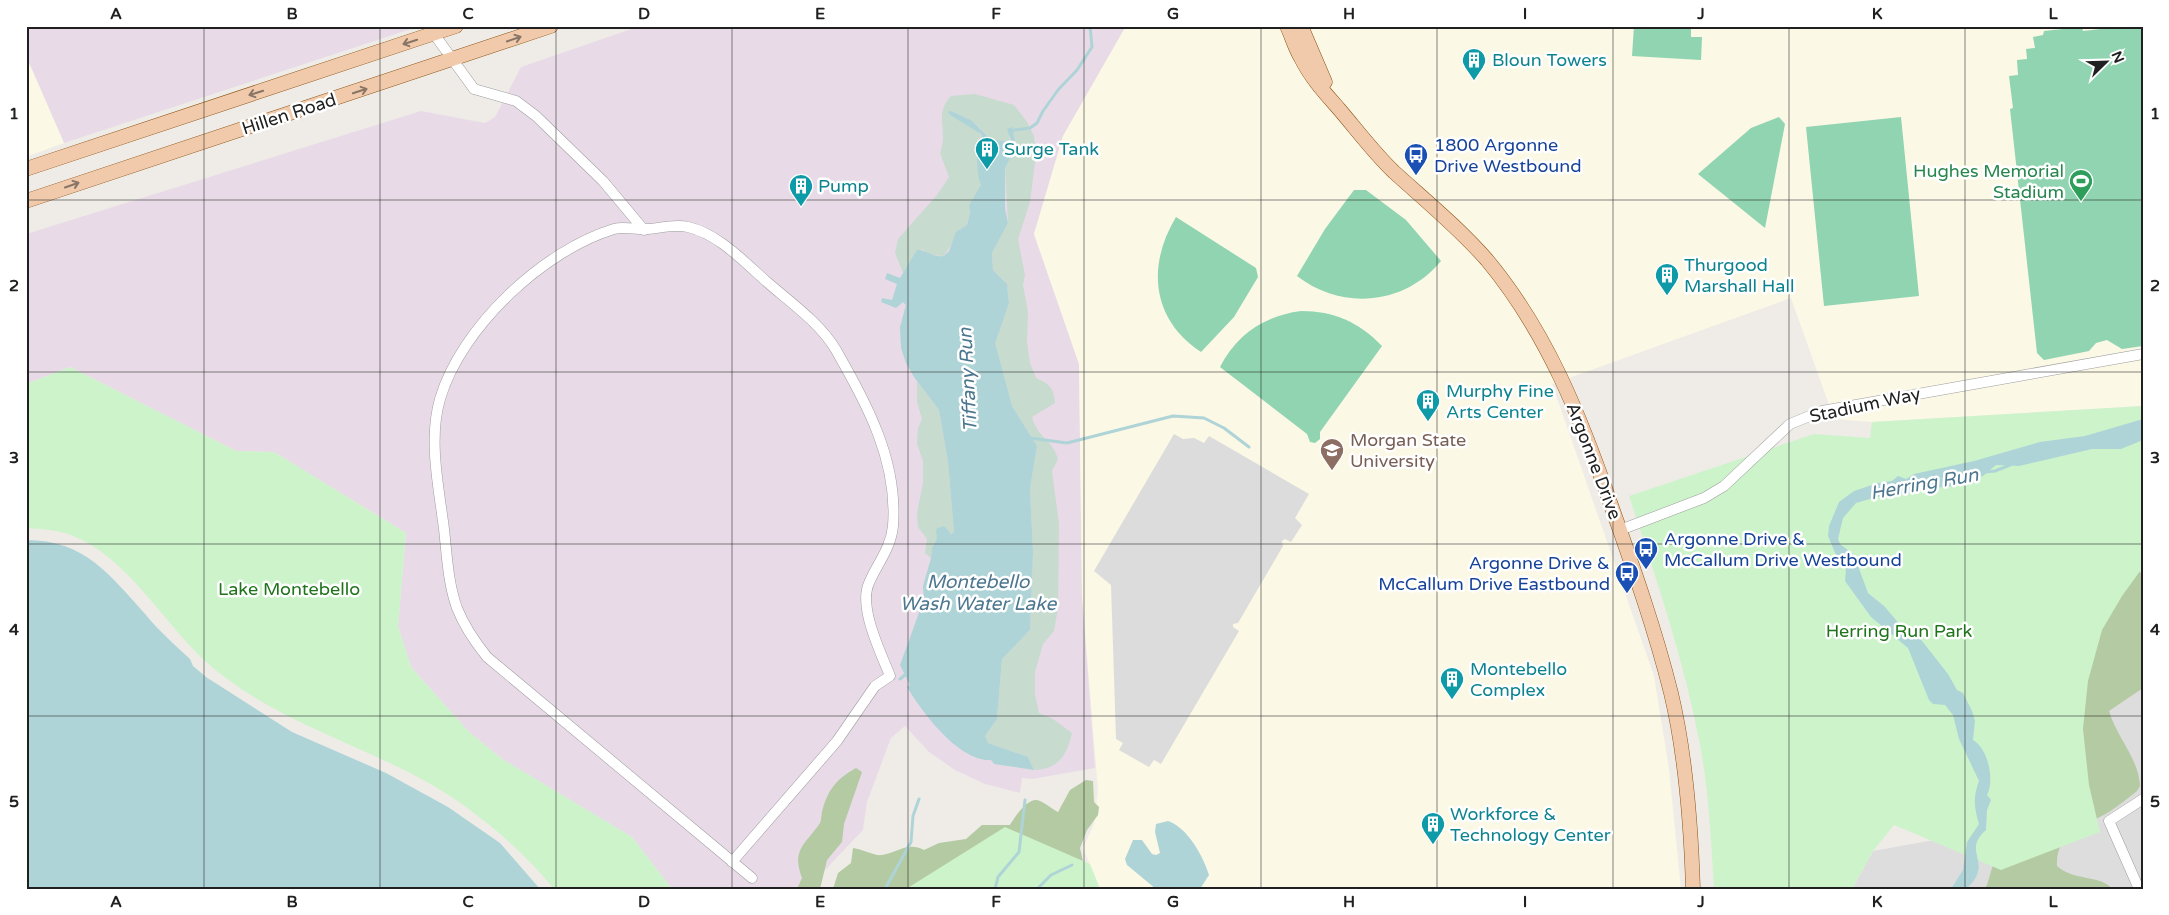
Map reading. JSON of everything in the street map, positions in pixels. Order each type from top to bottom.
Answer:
[{"type":"main road","name":"Hillen Road","points":[[26,169],[456,26]]},
{"type":"main road","name":"Hillen Road","points":[[26,201],[454,60],[551,26]]},
{"type":"main road","name":"Argonne Drive","points":[[1287,26],[1301,58],[1320,90],[1392,170],[1446,218],[1487,260],[1511,292],[1551,357],[1571,399],[1620,530],[1653,629],[1672,695],[1686,791],[1692,889]]},
{"type":"main road","name":"Argonne Drive","points":[[1301,26],[1316,64],[1338,108]]},
{"type":"street","points":[[434,34],[474,89],[516,101],[536,116],[603,181],[644,230]]},
{"type":"street","points":[[732,862],[837,741],[875,686],[890,676],[869,619],[866,600],[869,583],[891,536],[893,516],[891,475],[886,453],[875,425],[835,349],[824,333],[737,256],[711,236],[687,227],[644,230],[618,227],[566,249],[501,304],[486,319],[463,350],[441,396],[435,430],[437,468],[448,566],[459,612],[470,633],[487,657],[732,862],[752,878]]},
{"type":"street","name":"Stadium Way","points":[[1620,530],[1704,498],[1724,486],[1790,424],[1822,411],[2143,354]]},
{"type":"street","points":[[2139,889],[2109,821],[2143,800]]},
{"type":"shaded area","points":[[26,26],[420,26],[64,143],[26,56]]},
{"type":"shaded area","points":[[640,26],[1126,26],[1063,136],[1034,234],[1079,364],[1082,595],[1095,768],[1032,779],[1022,778],[1020,793],[985,784],[955,770],[929,752],[905,726],[891,738],[867,802],[863,830],[807,889],[672,889],[632,837],[502,759],[469,732],[411,667],[398,626],[406,533],[274,452],[236,451],[70,367],[26,384],[26,234],[421,111],[485,123],[495,117],[521,67]]},
{"type":"shaded area","name":"Morgan State University","points":[[1126,26],[2143,26],[2143,406],[1872,422],[1834,419],[1791,298],[1552,384],[1654,676],[1669,769],[1681,889],[1100,889],[1083,848],[1094,824],[1098,790],[1082,595],[1079,364],[1034,234],[1063,136]]},
{"type":"shaded area","points":[[26,56],[64,143],[26,157]]},
{"type":"shaded area","points":[[1174,434],[1183,439],[1194,438],[1204,443],[1209,436],[1309,494],[1295,518],[1302,525],[1291,542],[1285,539],[1282,541],[1283,546],[1238,623],[1233,624],[1233,627],[1239,631],[1161,764],[1154,760],[1149,767],[1119,750],[1123,743],[1116,739],[1111,585],[1094,571]]},
{"type":"shaded area","points":[[2143,567],[2143,889],[1852,889],[1873,851],[2095,811],[2122,596]]},
{"type":"green space","points":[[1634,26],[1691,26],[1691,37],[1702,37],[1701,60],[1632,56]]},
{"type":"green space","name":"Hughes Memorial Stadium","points":[[2143,26],[2143,346],[2122,349],[2107,340],[2096,343],[2089,351],[2044,360],[2037,353],[2010,109],[2013,108],[2009,76],[2018,75],[2017,60],[2027,59],[2026,49],[2035,48],[2033,37],[2043,35],[2044,31],[2082,27],[2083,31]]},
{"type":"green space","points":[[975,94],[1014,105],[1027,122],[1034,136],[1036,155],[1030,202],[1018,239],[1025,275],[1023,285],[1028,312],[1027,342],[1030,363],[1036,378],[1050,387],[1055,403],[1032,417],[1038,430],[1052,447],[1058,459],[1052,471],[1059,524],[1058,608],[1054,631],[1043,644],[1035,672],[1035,694],[1039,713],[1053,719],[1072,733],[1064,754],[1056,764],[1034,770],[1028,757],[988,743],[985,736],[997,719],[1002,659],[1030,630],[1033,553],[1030,489],[1037,446],[1012,406],[994,343],[1009,303],[1007,284],[993,270],[992,253],[1008,223],[1005,167],[1016,147],[1015,141],[1008,136],[1011,140],[1007,143],[990,139],[971,120],[951,111],[950,115],[978,131],[982,137],[977,142],[977,152],[982,185],[972,200],[967,225],[961,229],[944,256],[930,255],[922,249],[903,273],[895,253],[898,239],[937,195],[949,177],[940,153],[943,137],[942,116],[946,103],[951,96]]},
{"type":"green space","points":[[1779,117],[1785,124],[1765,228],[1698,174],[1751,128]]},
{"type":"green space","points":[[1901,117],[1919,296],[1824,306],[1806,127]]},
{"type":"green space","points":[[1354,190],[1366,190],[1406,220],[1441,261],[1426,276],[1410,287],[1372,298],[1333,295],[1297,276],[1325,229]]},
{"type":"green space","points":[[1176,217],[1256,268],[1258,277],[1234,317],[1201,352],[1184,339],[1172,324],[1163,307],[1159,290],[1158,272],[1161,254],[1167,235]]},
{"type":"green space","points":[[1301,311],[1324,313],[1355,324],[1382,346],[1320,432],[1320,439],[1315,443],[1310,442],[1307,434],[1220,367],[1235,345],[1253,328],[1275,317]]},
{"type":"green space","name":"Lake Montebello","points":[[70,367],[236,451],[274,452],[406,533],[398,626],[411,667],[469,732],[502,759],[632,837],[672,889],[554,889],[506,839],[450,796],[384,760],[278,711],[228,680],[189,645],[126,574],[91,545],[66,533],[26,528],[26,384]]},
{"type":"green space","points":[[917,381],[939,410],[948,462],[954,532],[935,543],[931,558],[925,553],[927,539],[918,527],[917,513],[923,483],[923,461],[917,444],[918,428],[922,419],[917,402]]},
{"type":"green space","name":"Herring Run Park","points":[[2143,406],[2143,567],[2122,596],[2102,630],[2088,681],[2083,729],[2089,785],[2100,832],[2001,870],[1894,825],[1873,851],[1852,889],[1714,889],[1706,781],[1700,745],[1669,619],[1629,496],[1814,434],[1870,438],[1872,422]]},
{"type":"green space","points":[[2133,561],[2143,577],[2143,688],[2109,711],[2136,767],[2140,786],[2137,791],[2112,810],[2081,827],[2066,838],[2058,855],[2057,866],[2071,874],[2101,882],[2112,889],[1984,889],[1995,858]]},
{"type":"green space","points":[[856,768],[862,772],[844,824],[842,842],[827,860],[820,889],[797,889],[802,878],[798,860],[799,853],[820,823],[823,808],[831,789],[839,780]]},
{"type":"green space","points":[[1086,780],[1093,781],[1094,802],[1099,807],[1098,815],[1087,830],[1080,848],[1084,866],[1081,889],[833,889],[838,873],[851,863],[853,848],[883,855],[911,847],[924,850],[939,843],[966,839],[982,825],[1010,825],[1021,809],[1033,800],[1045,803],[1058,812],[1070,790]]},
{"type":"green space","points":[[1005,827],[1090,864],[1100,889],[906,889]]},
{"type":"water","name":"Montebello Wash Water Lake","points":[[951,111],[971,120],[990,139],[1009,142],[1011,140],[1007,129],[1012,127],[1016,147],[1005,168],[1005,209],[1008,223],[992,253],[993,270],[1007,284],[1009,303],[995,343],[1012,406],[1037,446],[1030,489],[1033,553],[1030,630],[1002,659],[997,719],[985,736],[988,743],[1028,757],[1034,770],[994,764],[991,760],[966,753],[954,744],[922,709],[907,687],[910,685],[900,665],[924,599],[923,586],[932,548],[937,539],[936,529],[944,526],[951,534],[954,532],[948,462],[939,410],[914,377],[906,363],[901,348],[900,327],[906,305],[903,302],[896,308],[881,302],[882,298],[892,300],[897,284],[885,279],[887,273],[900,278],[917,250],[936,256],[944,256],[949,251],[956,232],[967,225],[970,212],[969,205],[981,185],[977,168],[977,153],[979,141],[982,137],[981,134],[950,115],[948,112]]},
{"type":"water","name":"Herring Run","points":[[2143,419],[2143,440],[2121,449],[2092,449],[2019,466],[1996,465],[1983,476],[1963,484],[1937,487],[1920,484],[1911,493],[1877,497],[1856,503],[1843,518],[1838,539],[1840,544],[1854,555],[1868,593],[1884,606],[1902,627],[1915,632],[1948,674],[1957,690],[1963,693],[1975,721],[1973,740],[1983,750],[1989,765],[1990,782],[1987,795],[1991,800],[1987,810],[1986,830],[1976,845],[1979,865],[1978,872],[1966,889],[1951,889],[1963,870],[1967,842],[1979,824],[1975,802],[1979,781],[1959,739],[1953,715],[1945,705],[1933,704],[1929,700],[1908,648],[1871,617],[1845,581],[1846,568],[1842,559],[1836,555],[1828,536],[1829,526],[1839,502],[1854,491],[1878,483],[1892,481],[1898,476],[1906,479],[1914,474],[1974,461],[2040,442],[2085,436]]},
{"type":"water","points":[[26,540],[65,546],[95,562],[120,586],[156,627],[190,659],[193,666],[206,677],[292,732],[386,773],[448,807],[500,843],[540,889],[26,889]]},
{"type":"water","points":[[1168,821],[1188,836],[1203,860],[1209,875],[1200,889],[1156,889],[1127,865],[1125,859],[1133,840],[1142,840],[1152,854],[1160,853],[1155,832],[1156,824]]},
{"type":"waterway","name":"Tiffany Run","points":[[1011,133],[1014,130],[1030,128],[1037,123],[1058,90],[1077,70],[1092,47],[1090,26]]},
{"type":"waterway","points":[[1030,438],[1067,443],[1173,416],[1204,418],[1224,428],[1249,447]]},
{"type":"waterway","name":"Herring Run","points":[[1985,472],[1995,471],[2010,465]]},
{"type":"waterway","name":"Tiffany Run","points":[[900,679],[906,674]]},
{"type":"waterway","name":"Tiffany Run","points":[[885,889],[911,842],[913,816],[919,799]]},
{"type":"waterway","name":"Tiffany Run","points":[[995,889],[998,877],[1019,852],[1025,800]]},
{"type":"waterway","points":[[1037,889],[1051,875],[1072,865]]},
{"type":"place","name":"Bloun Towers","points":[[1474,81]]},
{"type":"place","name":"Surge Tank","points":[[987,170]]},
{"type":"place","name":"1800 Argonne Drive Westbound","points":[[1416,176]]},
{"type":"place","name":"Hughes Memorial Stadium","points":[[2081,202]]},
{"type":"place","name":"Pump","points":[[801,207]]},
{"type":"place","name":"Thurgood Marshall Hall","points":[[1667,296]]},
{"type":"place","name":"Murphy Fine Arts Center","points":[[1428,422]]},
{"type":"place","name":"Morgan State University","points":[[1332,471]]},
{"type":"place","name":"Argonne Drive & McCallum Drive Westbound","points":[[1646,570]]},
{"type":"place","name":"Argonne Drive & McCallum Drive Eastbound","points":[[1627,594]]},
{"type":"place","name":"Montebello Complex","points":[[1452,700]]},
{"type":"place","name":"Workforce & Technology Center","points":[[1433,845]]}]
